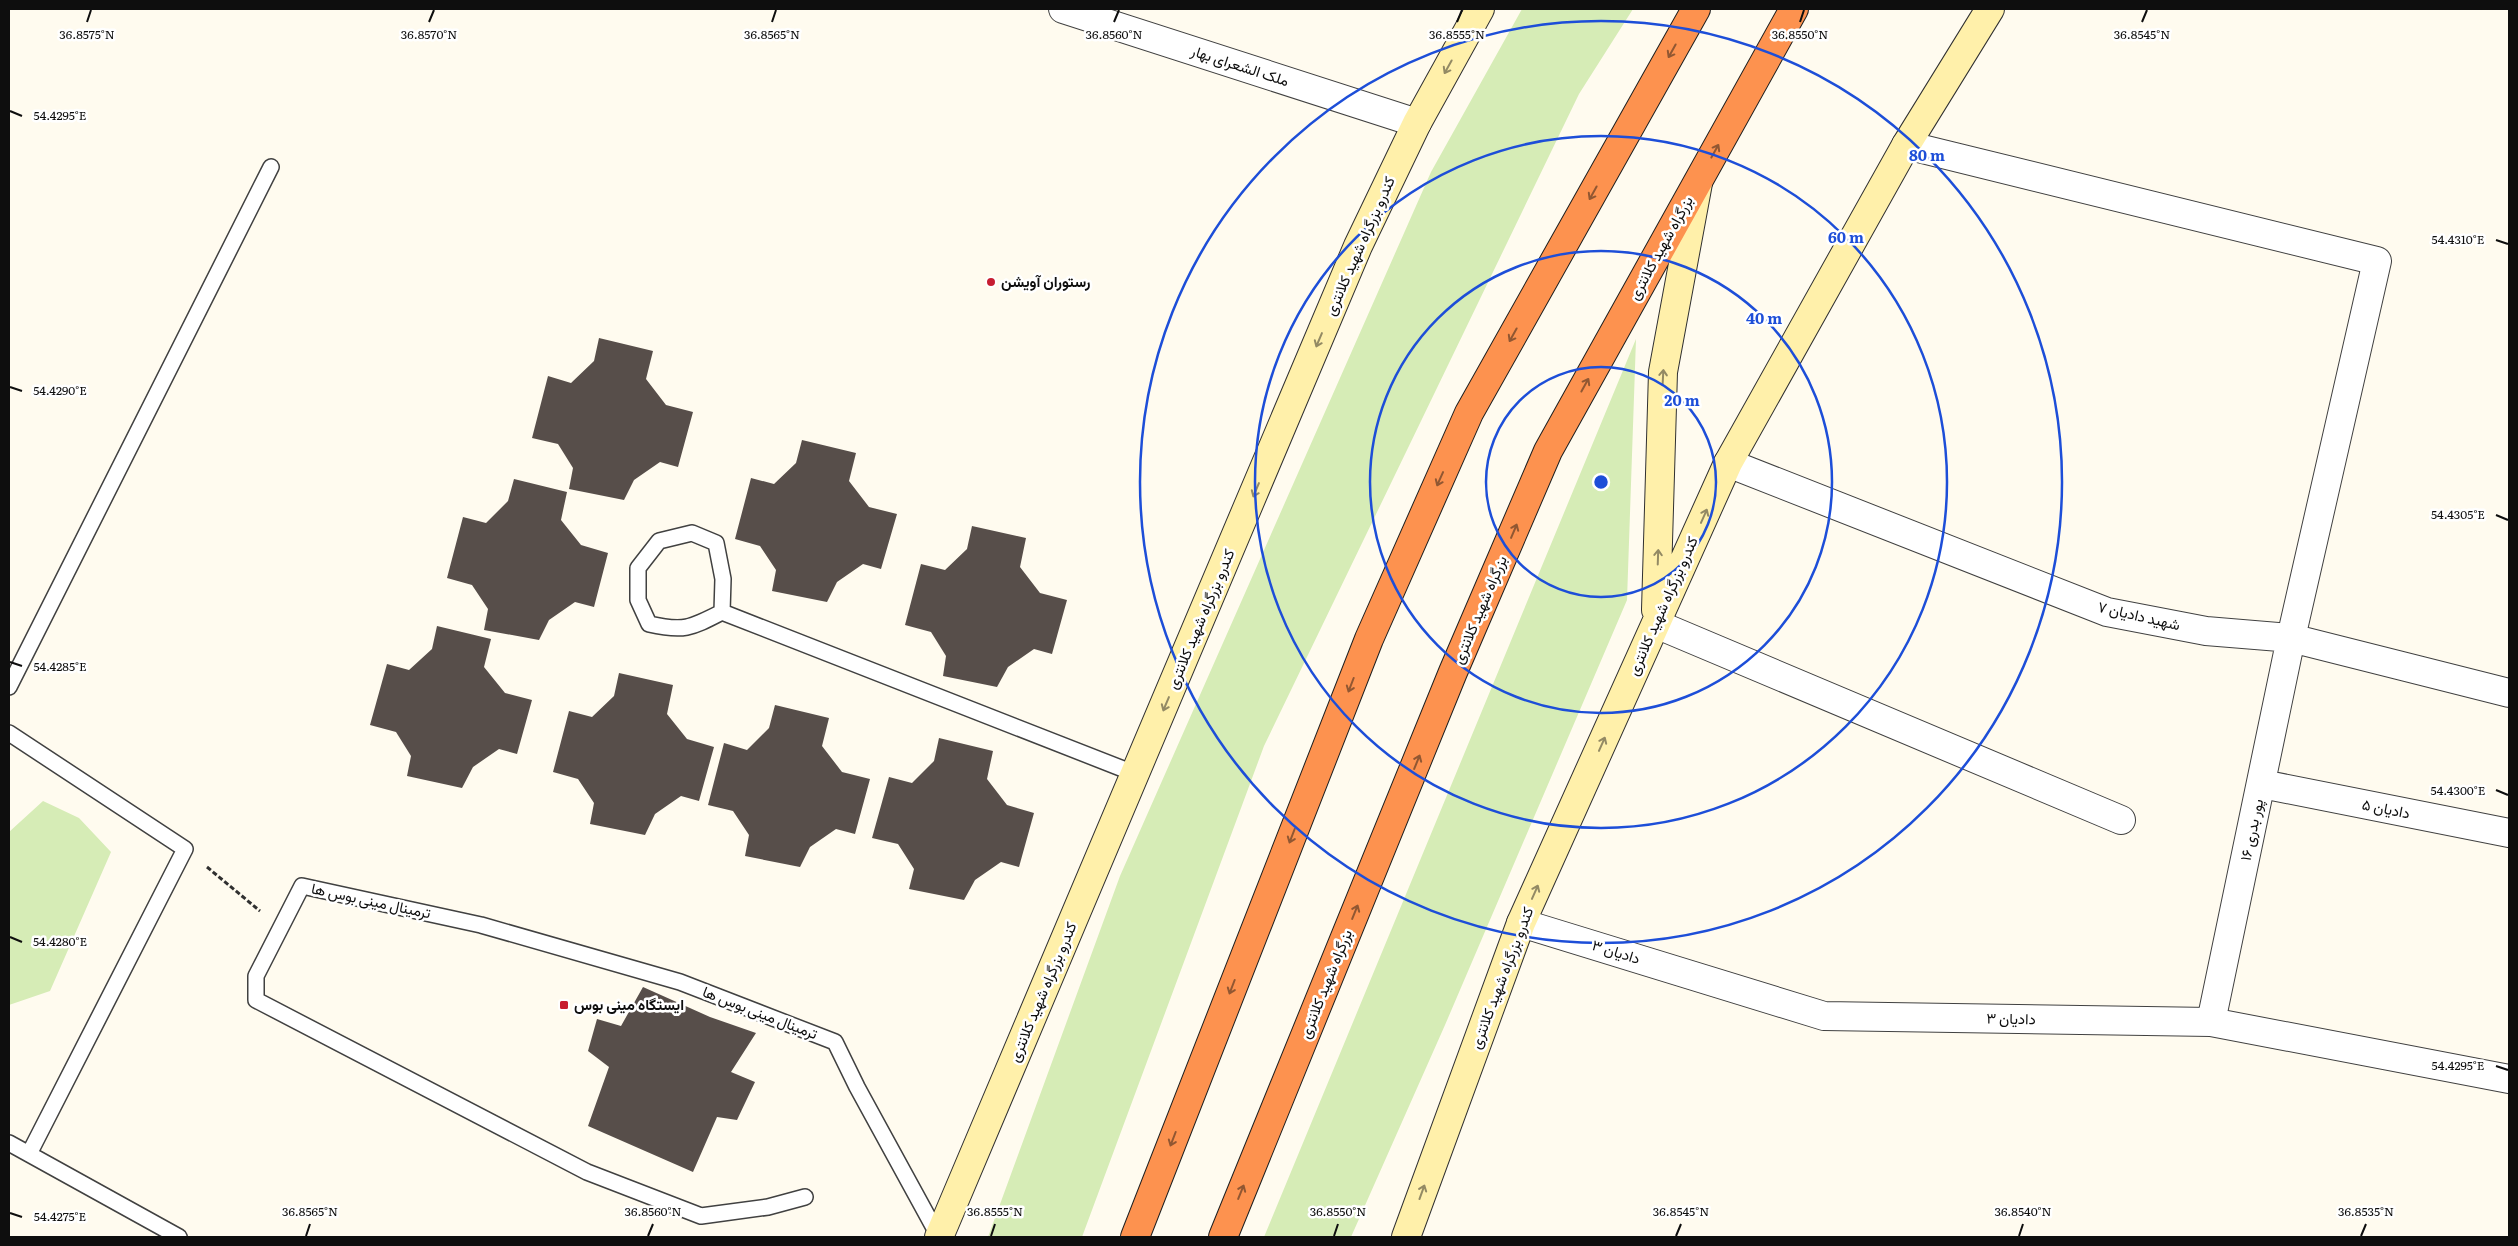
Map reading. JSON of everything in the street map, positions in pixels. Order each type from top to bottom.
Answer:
[{"type":"highway","points":[[1135,1237],[1369,639],[1469,413],[1696,9]]},
{"type":"highway","name":"بزرگراه شهید کلانتری","points":[[1222,1237],[1453,672],[1548,451],[1794,9]]},
{"type":"main road","name":"کندرو بزرگراه شهید کلانتری","points":[[939,1237],[1358,246],[1417,123],[1480,9]]},
{"type":"main road","name":"کندرو بزرگراه شهید کلانتری","points":[[1406,1237],[1521,923],[1728,463],[1906,145],[1990,9]]},
{"type":"main road","points":[[1656,624],[1663,372],[1699,180]]},
{"type":"street","name":"ملک الشعرای بهار","points":[[1063,9],[1417,123]]},
{"type":"street","name":"پور بدری ۱۶","points":[[1906,145],[2377,261],[2291,638],[2211,1022]]},
{"type":"street","name":"شهید دادیان ۷","points":[[1728,463],[2107,612],[2206,631],[2291,638],[2509,693]]},
{"type":"street","points":[[1656,624],[2121,820]]},
{"type":"street","name":"دادیان ۵","points":[[2262,784],[2509,833]]},
{"type":"street","name":"دادیان ۳","points":[[1521,923],[1824,1016],[2211,1022],[2509,1079]]},
{"type":"lane","points":[[9,687],[271,167]]},
{"type":"lane","points":[[722,612],[723,579],[716,543],[692,533],[659,541],[638,568],[638,600],[649,624],[675,630],[699,624],[722,612],[1136,774]]},
{"type":"lane","points":[[9,733],[185,849],[29,1154]]},
{"type":"lane","name":"ترمینال مینی بوس ها","points":[[805,1197],[768,1207],[701,1216],[587,1172],[256,1000],[256,976],[302,886],[481,925],[680,982],[835,1042],[939,1237]]},
{"type":"lane","points":[[9,1143],[179,1237]]},
{"type":"path","points":[[185,849],[281,928]]},
{"type":"green space","points":[[1522,9],[1633,9],[1579,94],[1264,746],[1082,1237],[988,1237],[1120,876],[1431,172]]},
{"type":"green space","points":[[1636,339],[1627,600],[1445,1025],[1351,1237],[1264,1237]]},
{"type":"green space","points":[[43,801],[79,818],[111,852],[50,991],[9,1005],[9,832]]},
{"type":"building","points":[[599,338],[653,351],[646,379],[666,405],[693,412],[678,467],[660,462],[634,480],[624,500],[569,489],[573,468],[558,444],[532,438],[548,376],[571,383],[594,361]]},
{"type":"building","points":[[802,440],[856,453],[849,481],[869,507],[897,514],[881,569],[863,564],[837,582],[827,602],[772,591],[776,570],[760,546],[735,539],[751,478],[774,484],[796,463]]},
{"type":"building","points":[[514,479],[567,492],[561,520],[581,545],[608,553],[594,607],[575,602],[549,620],[539,640],[484,630],[488,609],[472,585],[447,578],[463,517],[486,523],[508,501]]},
{"type":"building","points":[[972,526],[1026,538],[1020,567],[1040,593],[1067,600],[1052,654],[1034,649],[1008,667],[997,687],[943,676],[946,656],[931,632],[905,625],[921,564],[945,570],[967,549]]},
{"type":"building","points":[[437,626],[491,639],[484,667],[505,693],[532,700],[517,754],[499,749],[473,767],[462,788],[407,776],[411,756],[396,732],[370,725],[387,664],[409,670],[432,649]]},
{"type":"building","points":[[619,673],[673,685],[667,714],[687,739],[714,747],[699,801],[681,796],[655,814],[645,835],[590,824],[594,803],[578,779],[553,772],[569,711],[592,717],[614,696]]},
{"type":"building","points":[[775,705],[829,718],[822,746],[842,772],[870,779],[855,834],[836,829],[810,847],[800,867],[745,856],[749,835],[733,811],[708,805],[724,743],[747,750],[769,728]]},
{"type":"building","points":[[939,738],[993,751],[987,779],[1007,805],[1034,813],[1019,867],[1001,862],[975,880],[964,900],[909,889],[914,869],[898,844],[872,838],[889,777],[912,783],[934,761]]},
{"type":"building","points":[[643,987],[710,1017],[756,1033],[731,1072],[755,1082],[737,1120],[717,1117],[693,1172],[588,1126],[609,1067],[588,1051],[597,1019],[621,1026]]},
{"type":"place","name":"رستوران آویشن","points":[[991,282]]},
{"type":"place","name":"ایستگاه مینی بوس","points":[[564,1005]]}]
